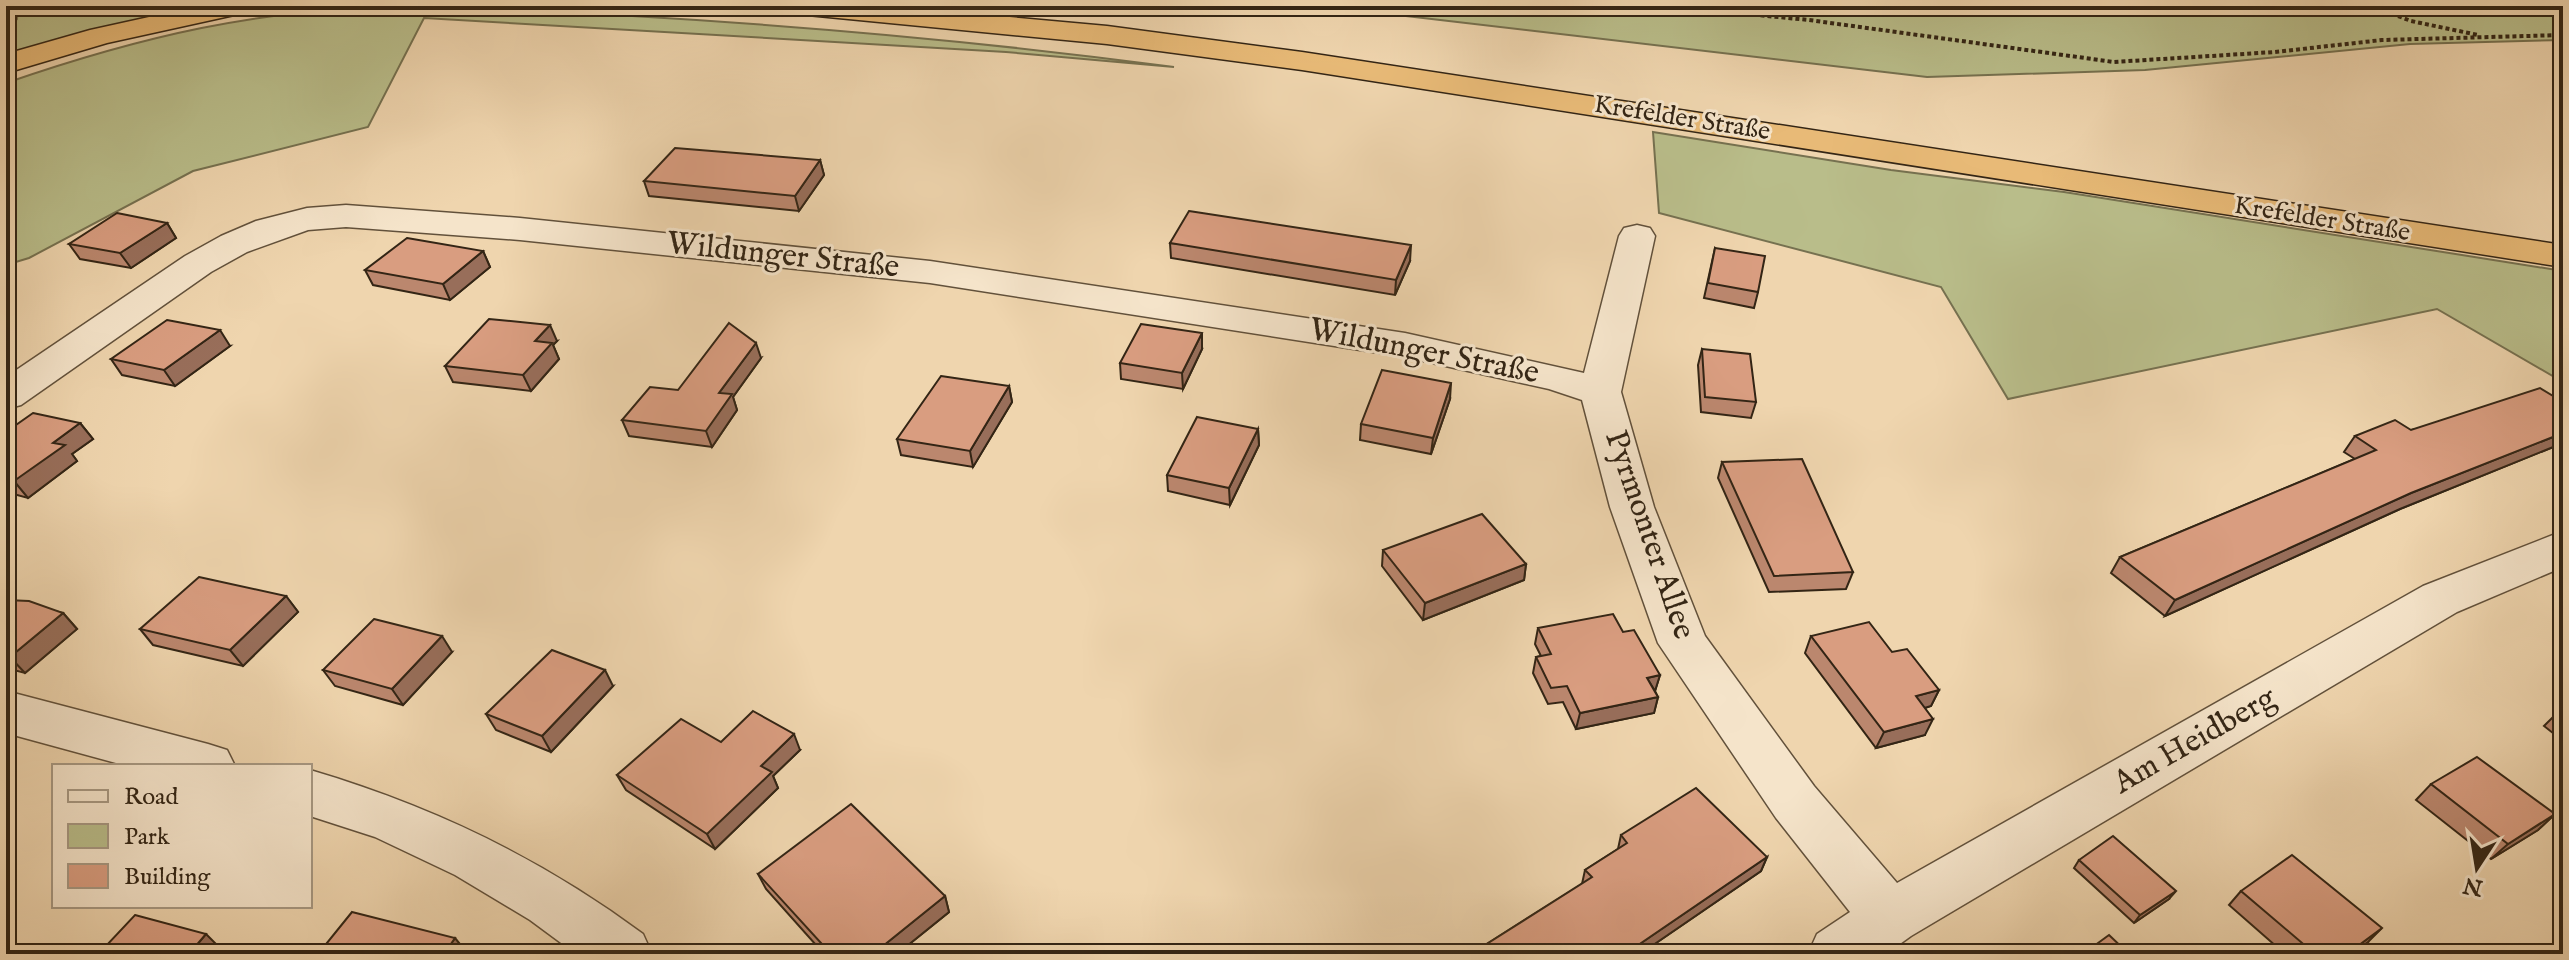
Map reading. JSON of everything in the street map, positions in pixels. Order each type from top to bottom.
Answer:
[{"type":"highway","points":[[6,64],[100,36],[238,6]]},
{"type":"highway","name":"Krefelder Straße","points":[[797,6],[1107,35],[1302,61],[2563,256]]},
{"type":"highway","name":"Krefelder Straße","points":[[1086,6],[1481,61],[2563,234]]},
{"type":"street","name":"Wildunger Straße","points":[[6,396],[198,264],[234,244],[269,229],[307,219],[346,216],[520,229],[930,272],[1405,345],[1558,378],[1600,392]]},
{"type":"street","name":"Pyrmonter Allee","points":[[1637,236],[1600,392],[1632,507],[1683,643],[1795,802],[1890,917]]},
{"type":"street","name":"Am Heidberg","points":[[1838,954],[1890,917],[2440,599],[2563,548]]},
{"type":"street","points":[[6,712],[201,764]]},
{"type":"street","points":[[312,794],[361,807],[470,852],[571,913],[622,954]]},
{"type":"path","points":[[1663,6],[1809,20],[2114,62],[2275,52],[2382,40],[2563,35]]},
{"type":"path","points":[[2372,6],[2389,15],[2433,27],[2486,37]]},
{"type":"green space","points":[[18,6],[215,6],[6,62],[6,31],[17,19]]},
{"type":"green space","points":[[403,6],[597,14],[790,27],[982,44],[1174,67],[1006,52],[424,18],[368,127],[193,171],[29,258],[6,265],[6,83],[105,52],[202,28],[299,13]]},
{"type":"green space","points":[[1320,6],[2563,6],[2563,40],[2410,44],[2145,70],[1927,77]]},
{"type":"green space","points":[[1653,132],[1891,170],[2064,192],[2563,271],[2563,382],[2437,309],[2008,399],[1941,287],[1659,213]]},
{"type":"building","points":[[675,148],[820,160],[795,196],[644,181]]},
{"type":"building","points":[[1189,211],[1411,245],[1396,280],[1170,243]]},
{"type":"building","points":[[117,213],[167,223],[120,253],[69,244]]},
{"type":"building","points":[[407,238],[483,251],[443,284],[365,270]]},
{"type":"building","points":[[1715,248],[1765,256],[1758,292],[1708,283]]},
{"type":"building","points":[[489,319],[550,325],[535,341],[552,343],[523,375],[445,366]]},
{"type":"building","points":[[167,320],[220,330],[164,370],[111,359]]},
{"type":"building","points":[[729,323],[756,343],[719,393],[732,394],[706,431],[622,420],[650,387],[678,390]]},
{"type":"building","points":[[1141,324],[1202,333],[1182,373],[1120,363]]},
{"type":"building","points":[[1702,349],[1750,354],[1756,402],[1705,397]]},
{"type":"building","points":[[1382,370],[1451,383],[1433,438],[1361,424]]},
{"type":"building","points":[[941,376],[1009,386],[970,451],[897,439]]},
{"type":"building","points":[[2540,388],[2563,402],[2563,433],[2411,493],[2175,600],[2120,557],[2376,450],[2355,436],[2395,420],[2411,430]]},
{"type":"building","points":[[33,413],[80,423],[53,443],[65,445],[14,481],[6,479],[6,432]]},
{"type":"building","points":[[1197,417],[1258,429],[1229,488],[1167,475]]},
{"type":"building","points":[[1802,459],[1853,572],[1774,576],[1722,462]]},
{"type":"building","points":[[1482,514],[1526,564],[1425,603],[1383,550]]},
{"type":"building","points":[[199,577],[286,596],[230,650],[140,629]]},
{"type":"building","points":[[6,600],[29,601],[63,613],[10,657],[6,656]]},
{"type":"building","points":[[1613,614],[1623,632],[1634,630],[1660,675],[1647,678],[1658,697],[1580,713],[1567,686],[1551,688],[1536,657],[1551,654],[1538,628]]},
{"type":"building","points":[[374,619],[442,636],[392,689],[323,670]]},
{"type":"building","points":[[1869,622],[1892,652],[1907,649],[1939,690],[1916,696],[1933,719],[1884,732],[1811,636]]},
{"type":"building","points":[[552,650],[605,670],[542,736],[486,714]]},
{"type":"building","points":[[753,711],[794,734],[761,766],[772,772],[707,834],[617,775],[681,719],[721,742]]},
{"type":"building","points":[[2477,757],[2555,814],[2508,844],[2431,784]]},
{"type":"building","points":[[1696,788],[1767,857],[1625,954],[1457,954],[1469,946],[1474,952],[1592,877],[1585,870],[1627,843],[1621,835]]},
{"type":"building","points":[[851,804],[945,896],[873,954],[831,954],[758,874]]},
{"type":"building","points":[[2113,836],[2176,891],[2140,915],[2079,860]]},
{"type":"building","points":[[2292,855],[2382,928],[2347,954],[2315,954],[2241,891]]},
{"type":"building","points":[[352,912],[455,938],[444,954],[318,954]]},
{"type":"building","points":[[135,915],[206,934],[189,954],[105,954],[110,949],[104,948]]},
{"type":"building","points":[[2109,935],[2129,954],[2083,954]]}]
